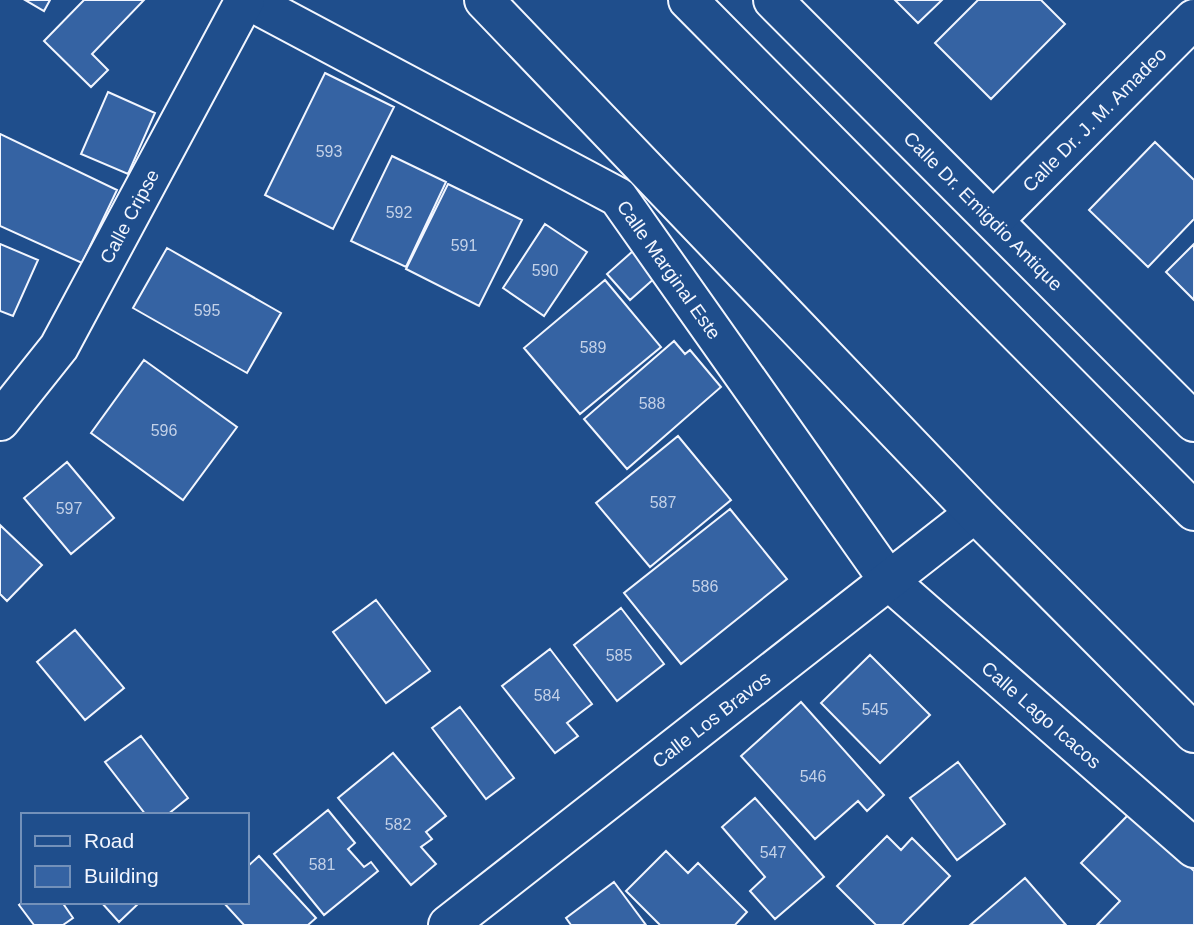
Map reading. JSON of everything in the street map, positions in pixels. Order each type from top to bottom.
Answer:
[{"type":"street","name":"Calle Cripse","points":[[0,421],[59,346],[247,0]]},
{"type":"street","name":"Calle Marginal Este","points":[[247,0],[618,197],[889,581]]},
{"type":"street","points":[[484,0],[975,513],[1194,733]]},
{"type":"street","points":[[688,0],[1194,511]]},
{"type":"street","name":"Calle Dr. Emigdio Antique","points":[[773,0],[1194,422]]},
{"type":"street","name":"Calle Dr. J. M. Amadeo","points":[[993,220],[1194,19]]},
{"type":"street","name":"Calle Los Bravos","points":[[448,925],[975,513]]},
{"type":"street","name":"Calle Lago Icacos","points":[[889,581],[1194,848]]},
{"type":"building","points":[[25,0],[50,0],[44,11]]},
{"type":"building","points":[[84,0],[144,0],[92,54],[108,70],[91,87],[44,41]]},
{"type":"building","points":[[895,0],[942,0],[918,23]]},
{"type":"building","points":[[978,0],[1041,0],[1065,24],[991,99],[935,43]]},
{"type":"building","points":[[325,73],[394,107],[333,229],[265,195]]},
{"type":"building","points":[[108,92],[155,113],[128,174],[81,154]]},
{"type":"building","points":[[0,134],[117,190],[82,263],[0,226]]},
{"type":"building","points":[[1155,142],[1194,180],[1194,219],[1148,267],[1089,210]]},
{"type":"building","points":[[392,156],[446,182],[406,267],[351,241]]},
{"type":"building","points":[[448,184],[522,220],[479,306],[406,269]]},
{"type":"building","points":[[545,224],[587,252],[544,316],[503,288]]},
{"type":"building","points":[[0,244],[38,260],[13,316],[0,311]]},
{"type":"building","points":[[1194,244],[1194,300],[1166,272]]},
{"type":"building","points":[[167,248],[281,313],[247,373],[133,308]]},
{"type":"building","points":[[633,251],[656,277],[630,300],[607,274]]},
{"type":"building","points":[[605,280],[661,347],[580,414],[524,348]]},
{"type":"building","points":[[674,341],[685,354],[690,350],[721,387],[627,469],[584,419]]},
{"type":"building","points":[[144,360],[237,427],[183,500],[91,433]]},
{"type":"building","points":[[678,436],[731,500],[650,567],[596,503]]},
{"type":"building","points":[[67,462],[114,518],[71,554],[24,498]]},
{"type":"building","points":[[730,509],[787,579],[681,664],[624,593]]},
{"type":"building","points":[[0,525],[42,565],[7,601],[0,594]]},
{"type":"building","points":[[376,600],[430,671],[386,703],[333,632]]},
{"type":"building","points":[[621,608],[664,664],[617,701],[574,645]]},
{"type":"building","points":[[75,630],[124,688],[85,720],[37,662]]},
{"type":"building","points":[[550,649],[592,704],[567,723],[578,736],[555,753],[502,686]]},
{"type":"building","points":[[870,655],[930,715],[880,763],[821,703]]},
{"type":"building","points":[[801,702],[884,795],[867,811],[858,801],[815,839],[741,756]]},
{"type":"building","points":[[460,707],[514,778],[486,799],[432,728]]},
{"type":"building","points":[[141,736],[188,798],[169,813],[144,813],[105,762]]},
{"type":"building","points":[[393,753],[446,816],[426,832],[432,839],[421,847],[436,864],[411,885],[338,798]]},
{"type":"building","points":[[958,762],[1005,824],[957,860],[910,798]]},
{"type":"building","points":[[755,798],[824,877],[775,919],[750,891],[765,877],[722,827]]},
{"type":"building","points":[[328,810],[355,843],[348,849],[364,867],[371,862],[378,871],[324,915],[274,854]]},
{"type":"building","points":[[1132,811],[1194,871],[1194,925],[1097,925],[1120,901],[1081,863]]},
{"type":"building","points":[[887,836],[901,850],[912,838],[950,876],[902,925],[876,925],[837,886]]},
{"type":"building","points":[[666,851],[688,873],[698,863],[747,912],[735,925],[660,925],[626,891]]},
{"type":"building","points":[[259,856],[316,918],[308,925],[244,925],[225,904],[248,904],[248,866]]},
{"type":"building","points":[[1025,878],[1066,925],[970,925]]},
{"type":"building","points":[[614,882],[646,925],[571,925],[566,918]]},
{"type":"building","points":[[63,904],[73,918],[63,925],[34,925],[19,905]]},
{"type":"building","points":[[103,904],[138,904],[119,922]]}]
